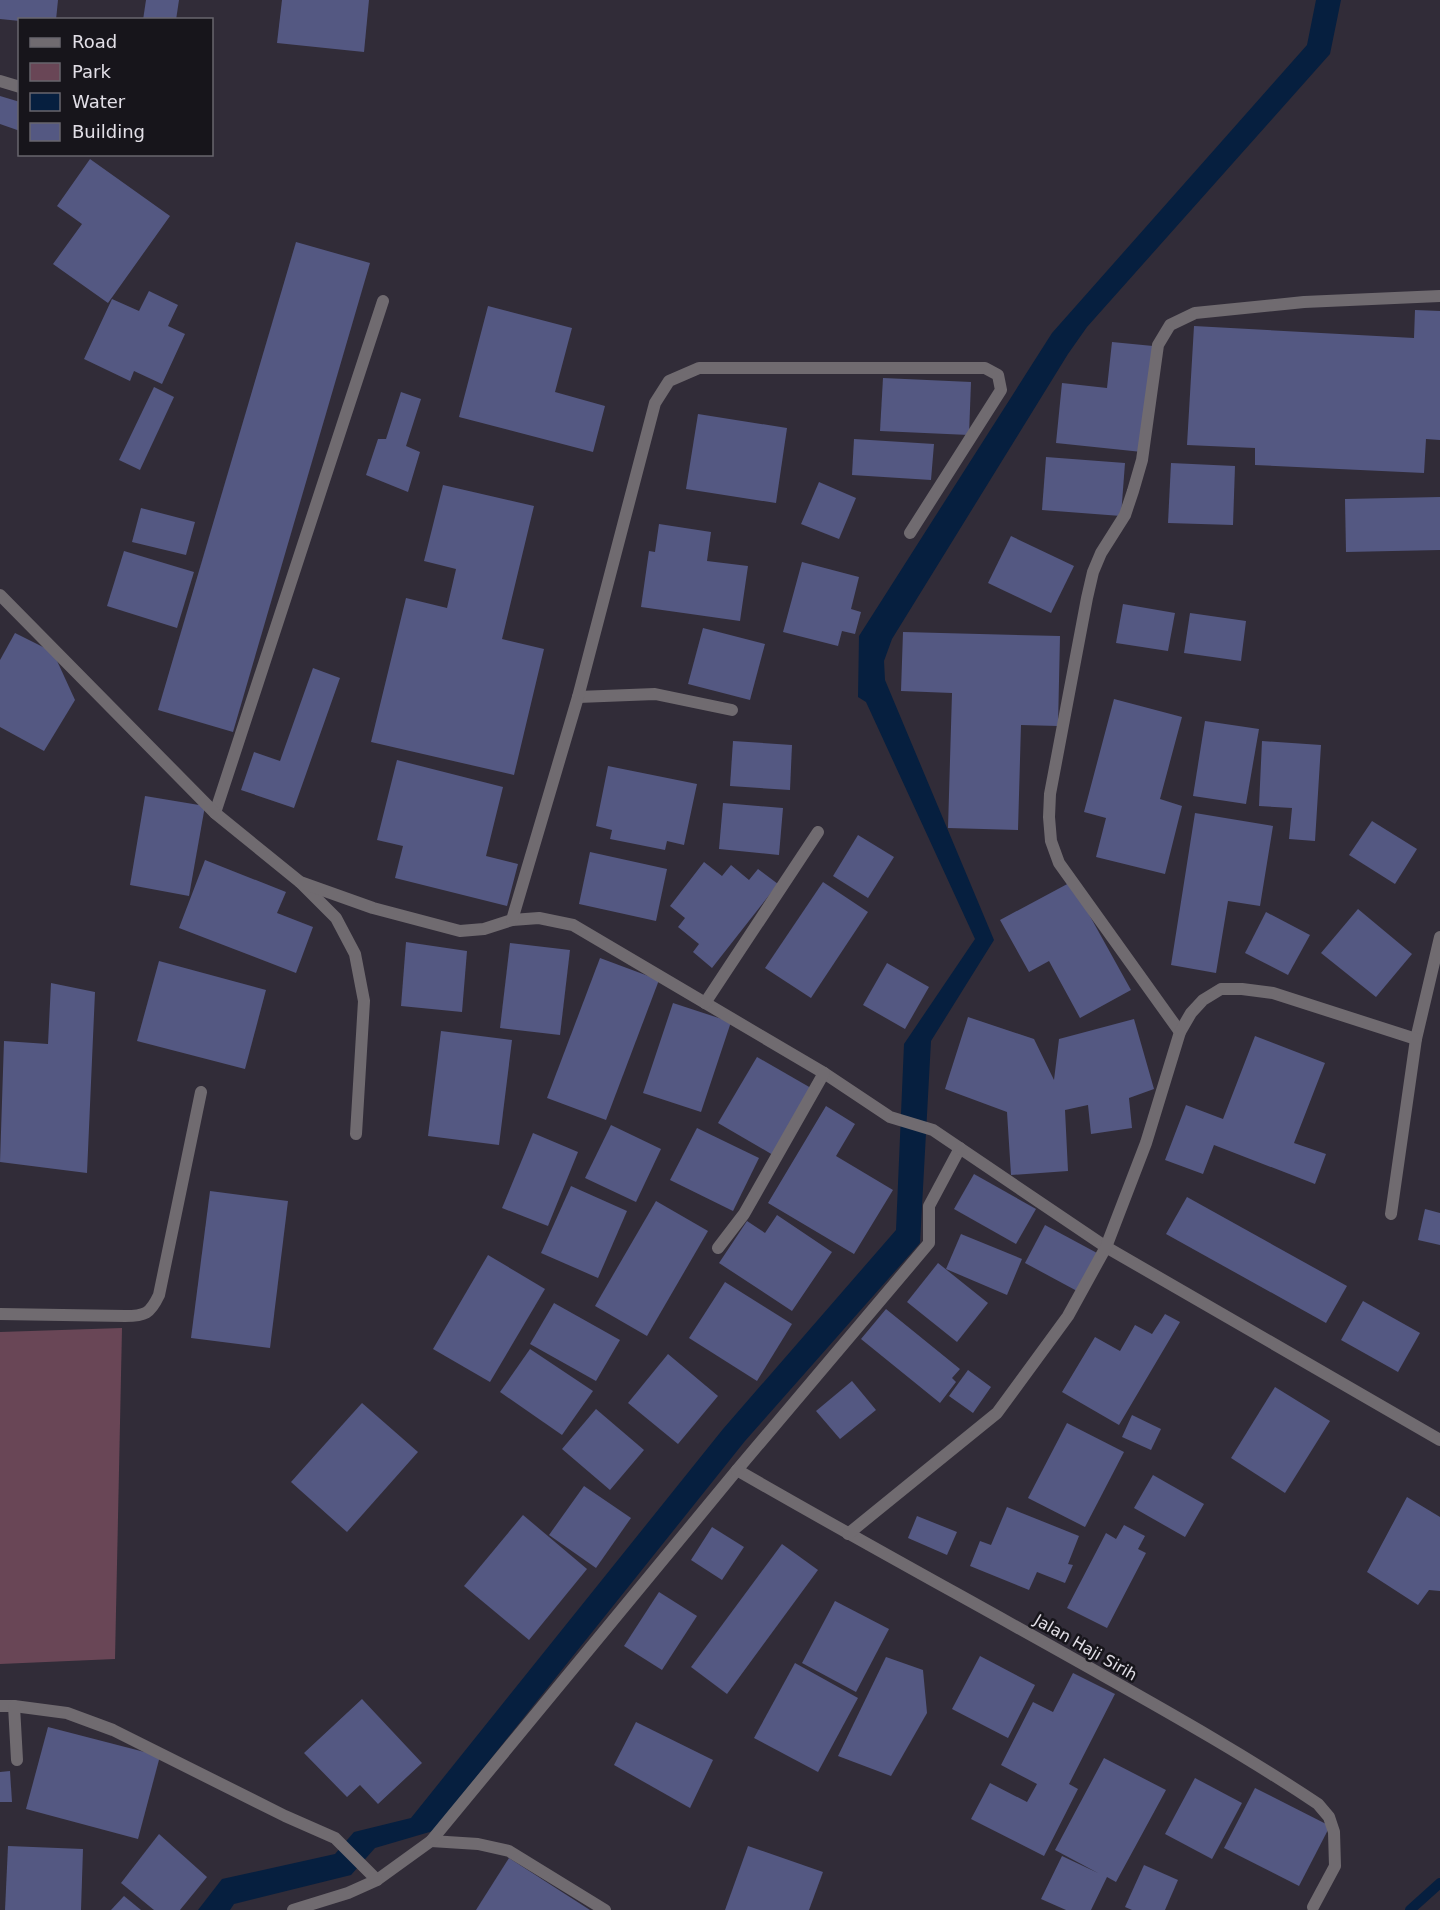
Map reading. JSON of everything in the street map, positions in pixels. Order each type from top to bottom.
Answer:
[{"type":"street","points":[[0,81],[18,86]]},
{"type":"street","points":[[1180,1032],[1059,863],[1051,841],[1049,817],[1054,770],[1091,581],[1101,553],[1125,515],[1142,460],[1158,345],[1170,325],[1195,313],[1304,302],[1440,296]]},
{"type":"street","points":[[215,813],[383,301]]},
{"type":"street","points":[[512,920],[578,697],[655,403],[669,381],[699,368],[985,368],[998,375],[1001,390],[910,533]]},
{"type":"street","points":[[0,595],[215,813],[300,882],[336,918],[355,954],[364,1001],[356,1134]]},
{"type":"street","points":[[578,697],[655,694],[732,710]]},
{"type":"street","points":[[705,1003],[818,832]]},
{"type":"street","points":[[300,882],[373,908],[460,931],[484,928],[512,920],[539,918],[573,925],[824,1073],[890,1117],[933,1130],[1106,1247],[1440,1440]]},
{"type":"street","points":[[1391,1214],[1416,1039],[1440,938]]},
{"type":"street","points":[[848,1534],[997,1413],[1068,1316],[1106,1247],[1146,1143],[1180,1032],[1191,1013],[1203,1000],[1221,989],[1273,993],[1416,1039]]},
{"type":"street","points":[[718,1248],[744,1214],[824,1073]]},
{"type":"street","points":[[0,1314],[140,1316],[153,1309],[159,1295],[201,1092]]},
{"type":"street","points":[[293,1910],[348,1893],[377,1880],[431,1841],[737,1470],[929,1243],[929,1206],[960,1148]]},
{"type":"street","name":"Jalan Haji Sirih","points":[[737,1470],[1172,1715],[1318,1804],[1329,1817],[1334,1832],[1335,1866],[1313,1907]]},
{"type":"street","points":[[0,1706],[67,1713],[113,1730],[285,1816],[335,1838],[377,1880]]},
{"type":"street","points":[[14,1706],[16,1760]]},
{"type":"street","points":[[431,1841],[478,1844],[509,1851],[605,1910]]},
{"type":"green space","points":[[122,1328],[115,1659],[0,1664],[0,1332]]},
{"type":"water","points":[[1316,0],[1341,0],[1330,54],[1087,327],[1068,354],[892,639],[884,661],[885,680],[994,940],[931,1041],[920,1243],[745,1441],[433,1831],[375,1848],[351,1875],[234,1904],[230,1910],[198,1910],[222,1879],[335,1854],[354,1832],[411,1818],[723,1429],[896,1230],[904,1044],[975,939],[866,702],[858,697],[859,636],[1052,333],[1307,45]]},
{"type":"building","points":[[0,0],[58,0],[56,18],[18,18],[18,21],[0,19]]},
{"type":"building","points":[[146,0],[179,0],[176,18],[143,18]]},
{"type":"building","points":[[282,0],[369,0],[364,52],[277,43]]},
{"type":"building","points":[[0,96],[18,101],[18,130],[0,124]]},
{"type":"building","points":[[90,159],[170,216],[108,303],[53,264],[82,224],[57,206]]},
{"type":"building","points":[[296,242],[370,263],[233,732],[158,710]]},
{"type":"building","points":[[149,291],[178,305],[168,326],[185,334],[162,384],[134,371],[130,381],[84,359],[112,299],[139,311]]},
{"type":"building","points":[[488,306],[572,328],[555,392],[605,406],[593,452],[459,417]]},
{"type":"building","points":[[1415,310],[1440,311],[1440,440],[1426,439],[1424,473],[1255,465],[1255,448],[1187,445],[1194,326],[1414,338]]},
{"type":"building","points":[[1112,342],[1153,346],[1142,452],[1056,443],[1062,383],[1107,388]]},
{"type":"building","points":[[883,378],[971,382],[969,435],[880,431]]},
{"type":"building","points":[[154,387],[174,397],[140,470],[119,460]]},
{"type":"building","points":[[401,392],[421,399],[406,446],[420,452],[408,492],[366,475],[378,439],[386,439]]},
{"type":"building","points":[[698,414],[787,428],[776,503],[686,489]]},
{"type":"building","points":[[854,439],[934,444],[931,480],[852,475]]},
{"type":"building","points":[[1046,457],[1125,463],[1121,516],[1042,510]]},
{"type":"building","points":[[1171,463],[1235,466],[1233,525],[1168,523]]},
{"type":"building","points":[[819,482],[856,498],[839,539],[801,524]]},
{"type":"building","points":[[443,485],[534,506],[502,639],[544,649],[514,775],[371,742],[406,598],[447,608],[456,569],[424,561]]},
{"type":"building","points":[[1440,497],[1440,550],[1346,552],[1345,499]]},
{"type":"building","points":[[141,508],[195,522],[186,555],[132,542]]},
{"type":"building","points":[[659,524],[711,532],[707,561],[748,566],[740,621],[641,607],[649,551],[655,552]]},
{"type":"building","points":[[1011,536],[1074,566],[1051,613],[988,583]]},
{"type":"building","points":[[124,551],[194,572],[177,628],[107,606]]},
{"type":"building","points":[[802,562],[859,577],[851,609],[861,612],[855,634],[842,631],[838,646],[783,632]]},
{"type":"building","points":[[1123,604],[1175,613],[1168,651],[1116,643]]},
{"type":"building","points":[[1190,613],[1246,621],[1241,661],[1184,653]]},
{"type":"building","points":[[703,628],[765,644],[750,700],[688,684]]},
{"type":"building","points":[[903,632],[1060,636],[1058,726],[1021,725],[1018,830],[948,828],[952,693],[901,691]]},
{"type":"building","points":[[15,633],[53,652],[75,700],[44,751],[0,727],[0,660]]},
{"type":"building","points":[[313,668],[340,678],[294,808],[241,790],[254,752],[280,761]]},
{"type":"building","points":[[1114,699],[1182,717],[1160,799],[1182,806],[1165,874],[1096,857],[1106,818],[1084,812]]},
{"type":"building","points":[[1205,721],[1259,729],[1246,804],[1193,796]]},
{"type":"building","points":[[733,741],[792,745],[790,790],[730,786]]},
{"type":"building","points":[[1262,741],[1321,745],[1315,841],[1289,839],[1292,808],[1259,806]]},
{"type":"building","points":[[397,760],[503,787],[486,856],[518,864],[507,906],[395,878],[403,846],[377,840]]},
{"type":"building","points":[[608,766],[697,784],[684,845],[667,841],[665,850],[610,839],[612,830],[596,826]]},
{"type":"building","points":[[145,796],[205,806],[189,896],[130,885]]},
{"type":"building","points":[[723,803],[783,808],[779,855],[719,849]]},
{"type":"building","points":[[1195,813],[1273,826],[1260,906],[1228,901],[1216,973],[1171,965]]},
{"type":"building","points":[[1372,821],[1417,849],[1395,884],[1349,855]]},
{"type":"building","points":[[858,835],[894,857],[868,898],[833,876]]},
{"type":"building","points":[[590,852],[667,869],[656,921],[579,904]]},
{"type":"building","points":[[205,860],[286,892],[277,913],[313,927],[296,973],[179,928]]},
{"type":"building","points":[[704,862],[722,876],[731,865],[749,880],[758,869],[778,884],[712,968],[693,952],[699,944],[678,927],[685,918],[670,906]]},
{"type":"building","points":[[823,882],[868,912],[811,998],[765,968]]},
{"type":"building","points":[[1071,882],[1131,990],[1080,1018],[1049,961],[1029,972],[1000,920]]},
{"type":"building","points":[[1358,909],[1412,954],[1376,997],[1321,953]]},
{"type":"building","points":[[1266,912],[1310,935],[1288,975],[1245,953]]},
{"type":"building","points":[[406,942],[467,951],[462,1012],[401,1006]]},
{"type":"building","points":[[510,943],[570,950],[560,1035],[500,1028]]},
{"type":"building","points":[[600,958],[659,980],[606,1120],[547,1098]]},
{"type":"building","points":[[159,961],[266,990],[245,1069],[137,1041]]},
{"type":"building","points":[[887,963],[929,987],[905,1029],[863,1005]]},
{"type":"building","points":[[51,983],[95,992],[87,1173],[0,1162],[4,1041],[48,1044]]},
{"type":"building","points":[[673,1003],[731,1022],[701,1112],[643,1093]]},
{"type":"building","points":[[968,1017],[1034,1039],[1054,1080],[1059,1039],[1134,1019],[1154,1089],[1129,1098],[1132,1128],[1091,1134],[1088,1105],[1065,1110],[1068,1171],[1011,1175],[1007,1112],[945,1089]]},
{"type":"building","points":[[441,1031],[512,1040],[499,1145],[428,1136]]},
{"type":"building","points":[[1255,1036],[1325,1063],[1294,1143],[1326,1154],[1315,1184],[1214,1145],[1203,1174],[1165,1160],[1186,1105],[1223,1119]]},
{"type":"building","points":[[757,1057],[811,1088],[773,1155],[718,1123]]},
{"type":"building","points":[[826,1106],[855,1124],[836,1156],[893,1190],[854,1254],[768,1203]]},
{"type":"building","points":[[611,1125],[661,1149],[636,1202],[585,1178]]},
{"type":"building","points":[[697,1128],[759,1158],[733,1211],[670,1180]]},
{"type":"building","points":[[533,1133],[578,1152],[548,1226],[502,1208]]},
{"type":"building","points":[[974,1174],[1036,1209],[1016,1244],[954,1209]]},
{"type":"building","points":[[571,1186],[627,1211],[598,1278],[541,1253]]},
{"type":"building","points":[[210,1191],[288,1201],[270,1348],[191,1338]]},
{"type":"building","points":[[1187,1197],[1347,1286],[1326,1323],[1166,1234]]},
{"type":"building","points":[[656,1201],[708,1231],[647,1336],[595,1306]]},
{"type":"building","points":[[1425,1209],[1440,1213],[1440,1245],[1418,1240]]},
{"type":"building","points":[[777,1215],[832,1252],[792,1311],[719,1263],[747,1221],[765,1233]]},
{"type":"building","points":[[1045,1225],[1097,1253],[1077,1291],[1025,1263]]},
{"type":"building","points":[[961,1234],[1022,1259],[1007,1295],[946,1269]]},
{"type":"building","points":[[488,1255],[545,1289],[490,1382],[433,1349]]},
{"type":"building","points":[[938,1263],[988,1303],[957,1342],[907,1302]]},
{"type":"building","points":[[725,1282],[792,1324],[757,1381],[689,1338]]},
{"type":"building","points":[[1363,1301],[1420,1333],[1398,1372],[1341,1340]]},
{"type":"building","points":[[554,1303],[620,1340],[596,1381],[530,1344]]},
{"type":"building","points":[[886,1309],[960,1369],[952,1378],[956,1382],[940,1403],[861,1339]]},
{"type":"building","points":[[1165,1314],[1180,1322],[1119,1425],[1062,1392],[1095,1337],[1120,1351],[1135,1325],[1152,1334]]},
{"type":"building","points":[[530,1349],[593,1391],[562,1435],[500,1392]]},
{"type":"building","points":[[668,1354],[718,1396],[678,1444],[628,1403]]},
{"type":"building","points":[[968,1370],[991,1387],[973,1413],[949,1396]]},
{"type":"building","points":[[852,1381],[876,1410],[840,1439],[816,1411]]},
{"type":"building","points":[[1275,1387],[1330,1421],[1285,1493],[1231,1458]]},
{"type":"building","points":[[362,1403],[418,1452],[347,1532],[291,1482]]},
{"type":"building","points":[[596,1409],[644,1450],[610,1490],[562,1449]]},
{"type":"building","points":[[1132,1415],[1161,1429],[1151,1450],[1122,1437]]},
{"type":"building","points":[[1067,1423],[1124,1452],[1085,1527],[1028,1498]]},
{"type":"building","points":[[1153,1475],[1204,1504],[1185,1537],[1134,1508]]},
{"type":"building","points":[[584,1486],[631,1518],[596,1568],[549,1535]]},
{"type":"building","points":[[1407,1497],[1440,1517],[1440,1591],[1429,1590],[1418,1605],[1367,1572]]},
{"type":"building","points":[[1007,1507],[1079,1536],[1068,1564],[1073,1565],[1065,1583],[1037,1572],[1029,1590],[970,1566],[980,1541],[991,1545]]},
{"type":"building","points":[[523,1515],[587,1569],[529,1640],[464,1586]]},
{"type":"building","points":[[917,1516],[957,1532],[947,1555],[908,1538]]},
{"type":"building","points":[[1124,1525],[1145,1536],[1138,1549],[1146,1553],[1107,1628],[1067,1608],[1106,1533],[1116,1539]]},
{"type":"building","points":[[712,1527],[744,1547],[722,1580],[691,1560]]},
{"type":"building","points":[[782,1544],[818,1570],[727,1694],[691,1667]]},
{"type":"building","points":[[659,1592],[697,1616],[662,1670],[624,1646]]},
{"type":"building","points":[[835,1601],[889,1629],[856,1692],[802,1663]]},
{"type":"building","points":[[980,1656],[1035,1685],[1008,1738],[952,1709]]},
{"type":"building","points":[[886,1657],[923,1670],[927,1713],[891,1776],[838,1756]]},
{"type":"building","points":[[795,1663],[858,1698],[818,1772],[754,1738]]},
{"type":"building","points":[[1073,1673],[1115,1694],[1069,1784],[1078,1789],[1044,1856],[971,1819],[990,1783],[1027,1802],[1037,1784],[1001,1765],[1033,1702],[1053,1712]]},
{"type":"building","points":[[362,1699],[422,1763],[378,1804],[360,1785],[347,1797],[304,1753]]},
{"type":"building","points":[[636,1722],[713,1760],[690,1808],[614,1765]]},
{"type":"building","points":[[48,1727],[160,1756],[138,1839],[26,1809]]},
{"type":"building","points":[[1104,1758],[1166,1790],[1116,1882],[1107,1877],[1091,1910],[1066,1910],[1041,1899],[1062,1856],[1098,1873],[1055,1850]]},
{"type":"building","points":[[10,1771],[12,1802],[0,1802],[0,1772]]},
{"type":"building","points":[[1195,1778],[1242,1803],[1212,1859],[1165,1834]]},
{"type":"building","points":[[1255,1788],[1330,1826],[1299,1886],[1224,1848]]},
{"type":"building","points":[[159,1834],[207,1877],[180,1910],[154,1910],[121,1883]]},
{"type":"building","points":[[8,1846],[83,1849],[81,1910],[5,1910]]},
{"type":"building","points":[[748,1846],[823,1872],[809,1910],[725,1910]]},
{"type":"building","points":[[509,1858],[590,1910],[476,1910]]},
{"type":"building","points":[[1144,1865],[1178,1880],[1165,1910],[1132,1910],[1125,1907]]},
{"type":"building","points":[[124,1896],[141,1910],[111,1910]]},
{"type":"waterway","points":[[1410,1910],[1440,1883]]}]
